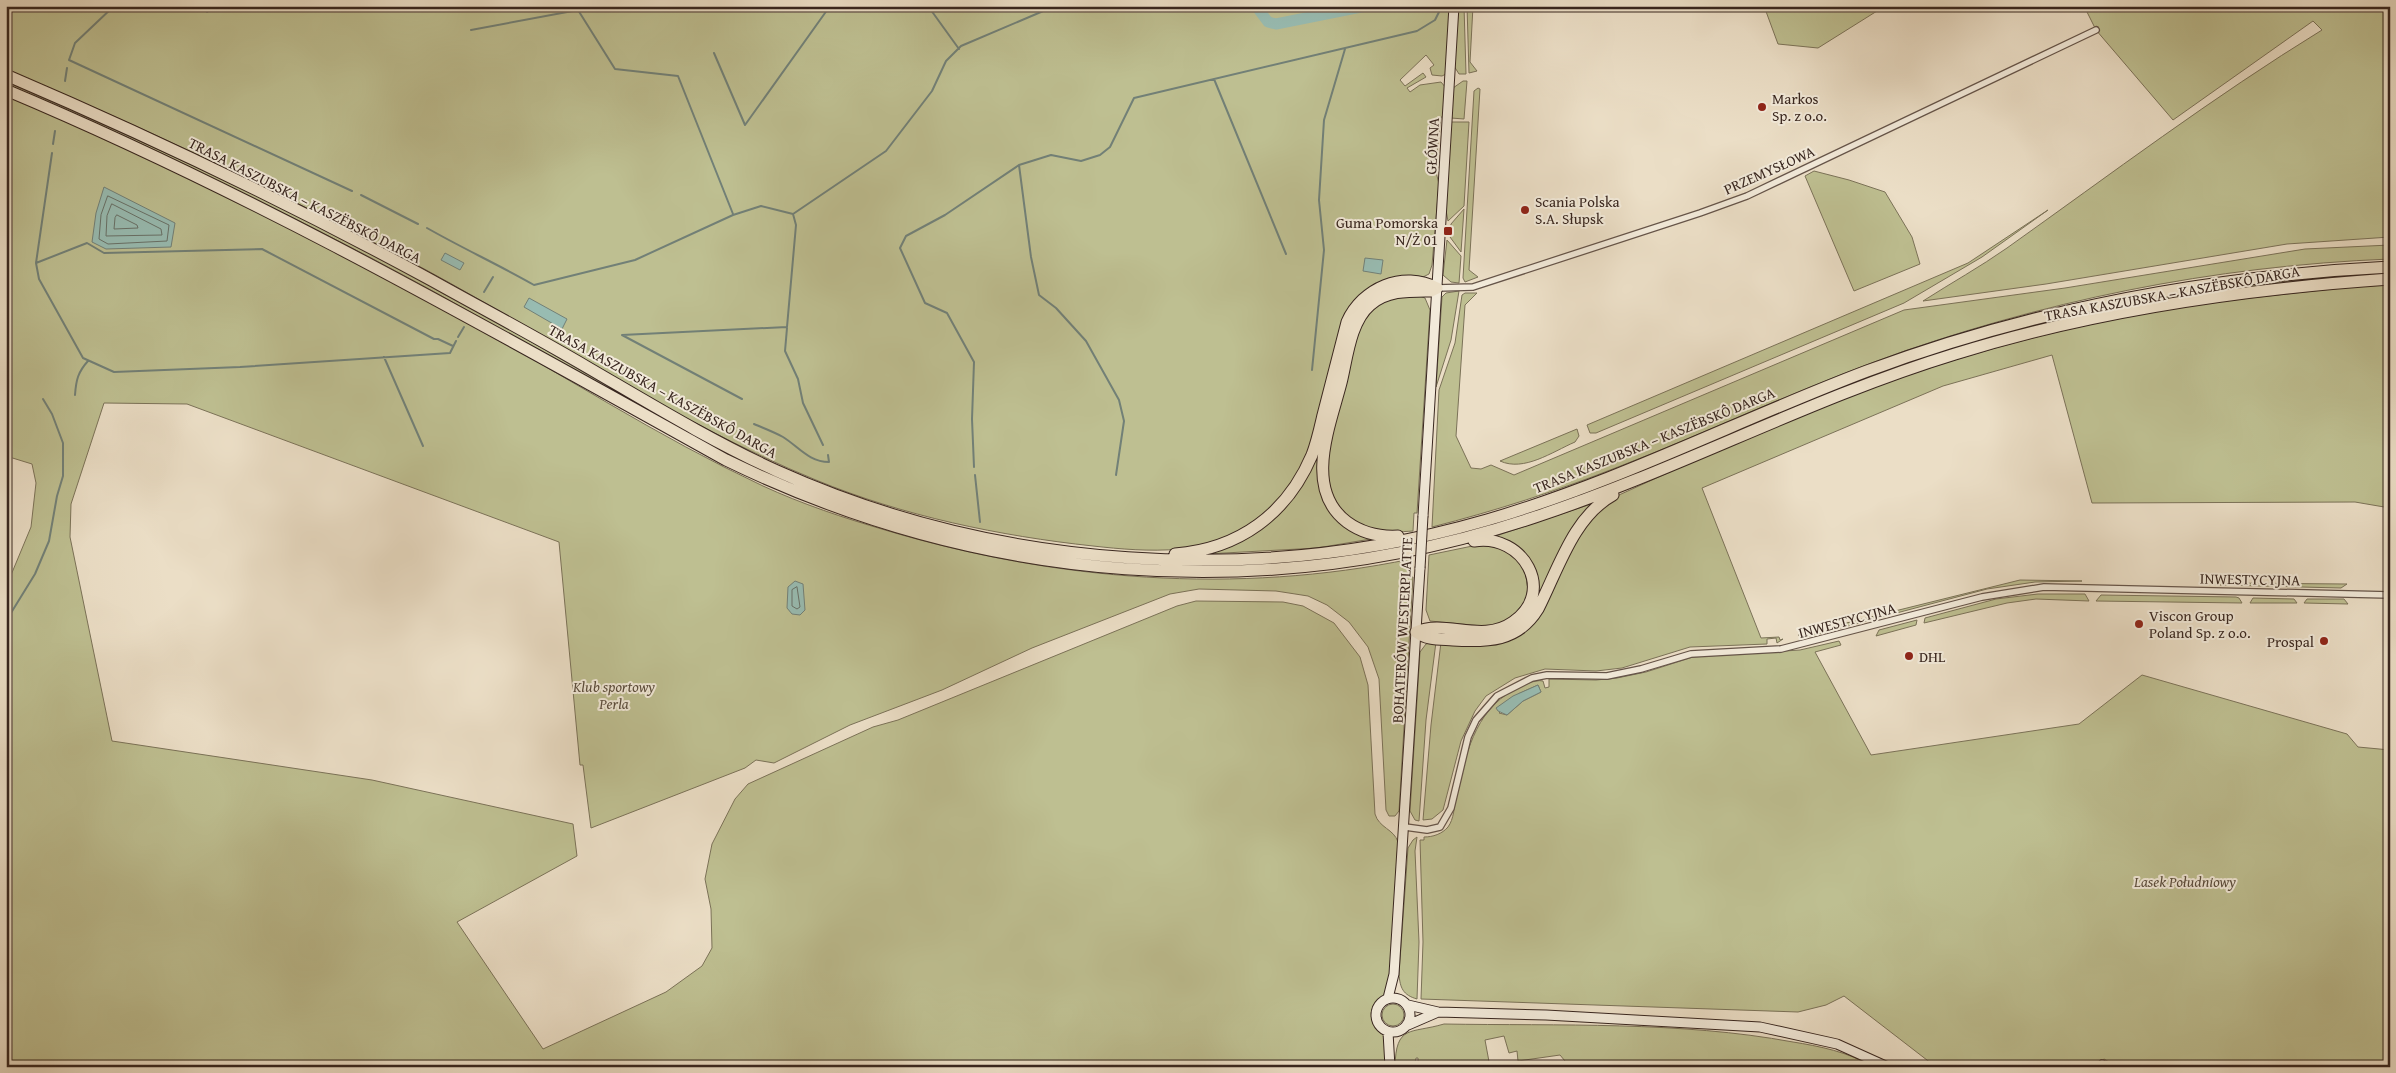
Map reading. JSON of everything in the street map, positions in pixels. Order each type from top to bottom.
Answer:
[{"type":"highway","name":"TRASA KASZUBSKA – KASZËBSKÔ DARGA","points":[[6,75],[178,152],[327,226],[539,339],[715,440],[782,473],[846,498],[935,526],[1026,546],[1124,557],[1235,560],[1292,556],[1348,550],[1442,532],[1533,506],[1590,486],[1868,370],[2000,328],[2169,289],[2300,272],[2390,267]]},
{"type":"highway","name":"TRASA KASZUBSKA – KASZËBSKÔ DARGA","points":[[6,90],[145,152],[332,243],[726,460],[776,484],[880,522],[979,548],[1087,566],[1165,571],[1237,571],[1349,563],[1433,547],[1536,517],[1664,468],[1806,407],[1871,382],[1955,354],[2028,333],[2136,311],[2247,292],[2306,285],[2390,279]]},
{"type":"highway","points":[[1124,557],[1208,549],[1241,537],[1268,517],[1290,494],[1312,454],[1347,322],[1356,306],[1369,293],[1392,283],[1414,281],[1428,283],[1437,288]]},
{"type":"highway","points":[[1437,288],[1431,291],[1390,294],[1379,298],[1362,314],[1355,329],[1328,435],[1322,470],[1328,499],[1345,521],[1360,530],[1380,536],[1442,532]]},
{"type":"highway","points":[[1416,632],[1425,638],[1467,641],[1487,641],[1513,635],[1532,619],[1580,523],[1589,512],[1603,501],[1664,468]]},
{"type":"highway","points":[[1416,632],[1425,628],[1474,632],[1499,630],[1521,616],[1531,599],[1532,576],[1526,562],[1521,555],[1504,544],[1481,540],[1433,547]]},
{"type":"main road","name":"GŁÓWNA","points":[[1437,288],[1454,6]]},
{"type":"main road","name":"BOHATERÓW WESTERPLATTE","points":[[1388,998],[1394,974],[1405,828],[1437,288]]},
{"type":"main road","name":"BOHATERÓW WESTERPLATTE","points":[[1394,974],[1400,999]]},
{"type":"main road","points":[[1438,1012],[1392,1032],[1379,1026],[1375,1015],[1378,1005],[1388,998],[1400,999],[1408,1005],[1438,1012],[1546,1014],[1760,1027],[1837,1044],[1888,1067]]},
{"type":"main road","points":[[1408,1005],[1410,1012],[1408,1025]]},
{"type":"main road","points":[[1390,1067],[1392,1032]]},
{"type":"street","name":"PRZEMYSŁOWA","points":[[1437,288],[1473,286],[1740,198],[2096,30]]},
{"type":"street","name":"INWESTYCYJNA","points":[[1405,828],[1427,830],[1440,827],[1450,808],[1468,737],[1476,720],[1497,696],[1532,678],[1547,675],[1607,676],[1641,669],[1691,654],[1781,649],[1982,597],[2044,587],[2390,595]]},
{"type":"street","points":[[2098,1067],[2104,1064],[2110,1067]]},
{"type":"green space","points":[[6,6],[1450,6],[1446,74],[1442,76],[1432,75],[1430,68],[1434,65],[1426,55],[1400,80],[1405,86],[1423,73],[1426,77],[1407,88],[1410,92],[1420,85],[1441,82],[1446,88],[1444,117],[1441,117],[1436,161],[1433,160],[1439,184],[1432,265],[1429,274],[1423,277],[1371,287],[1307,458],[1292,484],[1276,503],[1263,516],[1241,532],[1222,541],[1201,546],[1157,550],[1093,546],[1023,537],[952,523],[883,504],[816,480],[762,456],[656,402],[450,283],[350,230],[155,135],[6,70]]},
{"type":"green space","points":[[1457,6],[1464,6],[1466,74],[1459,74],[1454,66]]},
{"type":"green space","points":[[1467,6],[1473,6],[1470,62],[1477,71],[1469,73]]},
{"type":"green space","points":[[1764,6],[1885,6],[1818,48],[1778,44]]},
{"type":"green space","points":[[2084,6],[2390,6],[2390,237],[2287,244],[2046,284],[1923,301],[1997,255],[2241,82],[2322,30],[2313,21],[2173,120],[2096,30]]},
{"type":"green space","points":[[1463,81],[1467,81],[1464,119],[1451,118],[1453,88]]},
{"type":"green space","points":[[6,82],[163,152],[318,225],[461,301],[629,399],[714,445],[758,467],[834,500],[913,526],[995,545],[1079,558],[1163,564],[1247,563],[1330,556],[1412,542],[1412,547],[1327,559],[1243,566],[1161,566],[1079,561],[998,548],[917,529],[837,503],[758,470],[671,427],[460,306],[266,204],[163,155],[6,86]]},
{"type":"green space","points":[[1478,88],[1480,89],[1469,270],[1478,277],[1465,282],[1463,278],[1474,91]]},
{"type":"green space","name":"Klub sportowy Perla","points":[[6,95],[152,160],[245,205],[457,316],[685,447],[778,493],[839,516],[949,547],[1014,561],[1080,571],[1146,577],[1213,579],[1279,577],[1345,570],[1411,559],[1411,577],[1413,577],[1399,811],[1395,816],[1389,816],[1386,810],[1379,679],[1368,647],[1349,622],[1327,605],[1308,596],[1276,591],[1199,589],[1170,594],[1032,648],[942,690],[850,725],[774,763],[756,760],[745,768],[591,828],[583,765],[580,765],[559,542],[187,404],[104,403],[71,504],[70,537],[112,741],[372,780],[573,824],[577,856],[457,922],[543,1049],[666,992],[702,966],[712,948],[711,909],[705,879],[712,844],[735,799],[748,784],[873,727],[898,720],[1177,606],[1196,601],[1283,602],[1303,606],[1334,623],[1360,657],[1368,685],[1375,814],[1377,819],[1393,834],[1398,842],[1390,975],[1384,995],[1374,1004],[1371,1013],[1373,1024],[1383,1035],[1387,1052],[1387,1067],[6,1067],[6,717],[10,714],[11,708],[6,704],[6,587],[31,527],[36,483],[32,464],[6,456]]},
{"type":"green space","points":[[1451,122],[1469,122],[1464,206],[1448,221],[1445,205]]},
{"type":"green space","points":[[1814,171],[1885,192],[1912,237],[1920,264],[1854,291],[1805,176]]},
{"type":"green space","points":[[1464,209],[1461,252],[1450,237],[1451,224]]},
{"type":"green space","points":[[2048,210],[1982,257],[1904,303],[1596,433],[1590,433],[1587,425],[1968,263]]},
{"type":"green space","points":[[1447,240],[1461,256],[1459,283],[1451,282],[1443,275]]},
{"type":"green space","points":[[2390,245],[2390,259],[2258,269],[2193,279],[2128,290],[2000,321],[1937,340],[1842,374],[1650,454],[1572,484],[1526,500],[1432,527],[1439,390],[1455,343],[1462,295],[1465,293],[1477,293],[1465,305],[1456,436],[1471,468],[1481,469],[1491,465],[1514,475],[1904,310],[2065,288],[2305,249]]},
{"type":"green space","points":[[2390,271],[2390,274],[2277,283],[2144,303],[1863,381],[1861,378],[2011,330],[2113,305],[2165,295],[2269,280]]},
{"type":"green space","points":[[2390,285],[2390,508],[2355,502],[2092,503],[2052,355],[1943,386],[1702,488],[1761,638],[1779,637],[1780,640],[1783,639],[1777,643],[1776,638],[1767,639],[1767,644],[1690,647],[1622,668],[1596,671],[1545,669],[1515,678],[1486,696],[1475,711],[1461,741],[1443,810],[1432,819],[1423,820],[1431,725],[1441,642],[1515,638],[1548,581],[1575,540],[1604,506],[1619,495],[1797,417],[1906,376],[1997,347],[2089,325],[2182,307],[2319,290]]},
{"type":"green space","points":[[1395,289],[1352,329],[1322,491],[1371,539],[1317,548],[1206,554],[1296,492],[1349,326]]},
{"type":"green space","points":[[1459,291],[1451,340],[1436,387],[1442,297],[1446,293]]},
{"type":"green space","points":[[1417,295],[1425,298],[1430,310],[1417,513],[1414,513],[1413,531],[1385,532],[1361,525],[1353,520],[1335,500],[1330,485],[1328,469],[1329,452],[1354,344],[1367,315],[1383,301]]},
{"type":"green space","points":[[1837,387],[1838,391],[1571,501],[1430,542],[1430,538]]},
{"type":"green space","points":[[1577,429],[1579,436],[1575,442],[1538,459],[1519,464],[1509,464],[1500,461]]},
{"type":"green space","points":[[1594,503],[1527,620],[1515,625],[1536,579],[1493,537]]},
{"type":"green space","points":[[1482,544],[1510,551],[1526,572],[1528,591],[1526,600],[1514,616],[1493,627],[1430,621],[1426,610],[1429,555]]},
{"type":"green space","points":[[2216,577],[2224,577],[2224,583],[2347,584],[2341,588],[2220,585]]},
{"type":"green space","points":[[2020,580],[2082,581],[2035,582],[1987,589],[1806,637],[1798,635]]},
{"type":"green space","points":[[2038,594],[2085,594],[2089,601],[2036,599],[2007,603],[1924,623],[1925,618],[1996,599]]},
{"type":"green space","points":[[2101,595],[2236,597],[2242,603],[2096,601]]},
{"type":"green space","points":[[2253,598],[2294,599],[2297,603],[2250,603]]},
{"type":"green space","points":[[2307,599],[2344,599],[2348,604],[2304,603]]},
{"type":"green space","points":[[1917,620],[1916,625],[1876,636],[1879,630]]},
{"type":"green space","name":"Lasek Południowy","points":[[1839,641],[1841,645],[1815,652],[1871,755],[2079,724],[2142,675],[2347,734],[2358,747],[2390,750],[2390,1067],[2118,1067],[2104,1059],[2094,1067],[1936,1067],[1844,996],[1826,1005],[1798,1012],[1421,999],[1423,942],[1420,840],[1424,840],[1424,837],[1440,833],[1450,824],[1463,767],[1473,736],[1489,710],[1500,699],[1528,683],[1536,681],[1543,681],[1545,688],[1549,687],[1549,679],[1596,680],[1617,678],[1646,672],[1693,657],[1800,650]],"holes":[[[1538,685],[1541,692],[1523,701],[1507,715],[1499,713],[1518,694]]]},
{"type":"green space","points":[[1436,642],[1426,720],[1419,821],[1415,820],[1410,811],[1420,652],[1426,644]]},
{"type":"green space","points":[[1417,837],[1415,851],[1419,942],[1417,999],[1405,993],[1400,983],[1399,974],[1408,848]]},
{"type":"green space","points":[[1393,1004],[1401,1007],[1404,1015],[1401,1023],[1393,1026],[1385,1023],[1382,1015],[1385,1007]]},
{"type":"green space","points":[[1444,1024],[1619,1026],[1750,1035],[1823,1048],[1854,1057],[1872,1067],[1836,1067],[1831,1062],[1826,1067],[1570,1067],[1560,1055],[1518,1061],[1517,1051],[1509,1053],[1504,1036],[1485,1040],[1490,1067],[1418,1067],[1418,1058],[1416,1058],[1415,1067],[1395,1067],[1398,1044],[1402,1037],[1407,1033]]},
{"type":"water","points":[[104,187],[175,223],[171,247],[106,249],[92,242],[96,213]]},
{"type":"water","points":[[445,253],[464,263],[460,270],[441,260]]},
{"type":"water","points":[[1365,258],[1383,260],[1381,274],[1363,271]]},
{"type":"water","points":[[529,298],[567,319],[562,329],[524,307]]},
{"type":"water","points":[[795,581],[803,584],[805,610],[800,615],[792,614],[787,608],[788,587]]},
{"type":"water","points":[[1538,685],[1541,692],[1523,701],[1507,715],[1496,708],[1513,696]]},
{"type":"waterway","points":[[69,60],[75,43],[114,6]]},
{"type":"waterway","points":[[207,12],[215,6]]},
{"type":"waterway","points":[[714,53],[745,125],[830,6]]},
{"type":"waterway","points":[[928,6],[959,49]]},
{"type":"waterway","points":[[427,228],[534,285],[635,260],[733,215],[761,206],[793,214],[886,151],[932,91],[946,61],[961,46],[1055,6]]},
{"type":"waterway","points":[[1256,6],[1268,22],[1276,24],[1366,6]]},
{"type":"waterway","points":[[1116,475],[1124,421],[1119,400],[1086,341],[1056,308],[1039,295],[1031,257],[1019,165],[1051,155],[1081,161],[1100,155],[1110,147],[1134,98],[1417,31],[1435,20],[1442,6]]},
{"type":"waterway","points":[[471,30],[578,10],[615,69],[678,76],[733,214]]},
{"type":"waterway","points":[[1312,370],[1324,250],[1319,200],[1324,120],[1345,49]]},
{"type":"waterway","points":[[69,60],[352,191]]},
{"type":"waterway","points":[[65,81],[67,68]]},
{"type":"waterway","points":[[1214,79],[1286,254]]},
{"type":"waterway","points":[[53,144],[55,131]]},
{"type":"waterway","points":[[52,153],[36,263],[39,279],[83,358],[114,372],[240,367],[450,353],[456,341]]},
{"type":"waterway","points":[[974,467],[972,419],[974,362],[947,313],[925,303],[900,248],[906,236],[945,215],[1019,165]]},
{"type":"waterway","points":[[361,195],[418,224]]},
{"type":"waterway","points":[[742,399],[622,335],[787,327],[796,225],[793,214]]},
{"type":"waterway","points":[[36,263],[87,243],[104,253],[262,249],[434,339],[453,346]]},
{"type":"waterway","points":[[484,292],[493,277]]},
{"type":"waterway","points":[[458,337],[464,327]]},
{"type":"waterway","points":[[787,328],[785,351],[798,379],[803,403],[823,445]]},
{"type":"waterway","points":[[384,357],[423,446]]},
{"type":"waterway","points":[[75,395],[78,377],[88,361]]},
{"type":"waterway","points":[[6,621],[35,574],[49,541],[57,496],[63,476],[63,443],[52,414],[43,399]]},
{"type":"waterway","points":[[754,424],[783,437],[816,460],[829,462],[828,455]]},
{"type":"waterway","points":[[975,475],[980,522]]},
{"type":"place","name":"Markos Sp. z o.o.","points":[[1762,107]]},
{"type":"place","name":"Scania Polska S.A. Słupsk","points":[[1525,210]]},
{"type":"place","name":"Guma Pomorska N/Ż 01","points":[[1448,231]]},
{"type":"place","name":"Viscon Group Poland Sp. z o.o.","points":[[2139,624]]},
{"type":"place","name":"Prospal","points":[[2324,641]]},
{"type":"place","name":"DHL","points":[[1909,656]]}]
